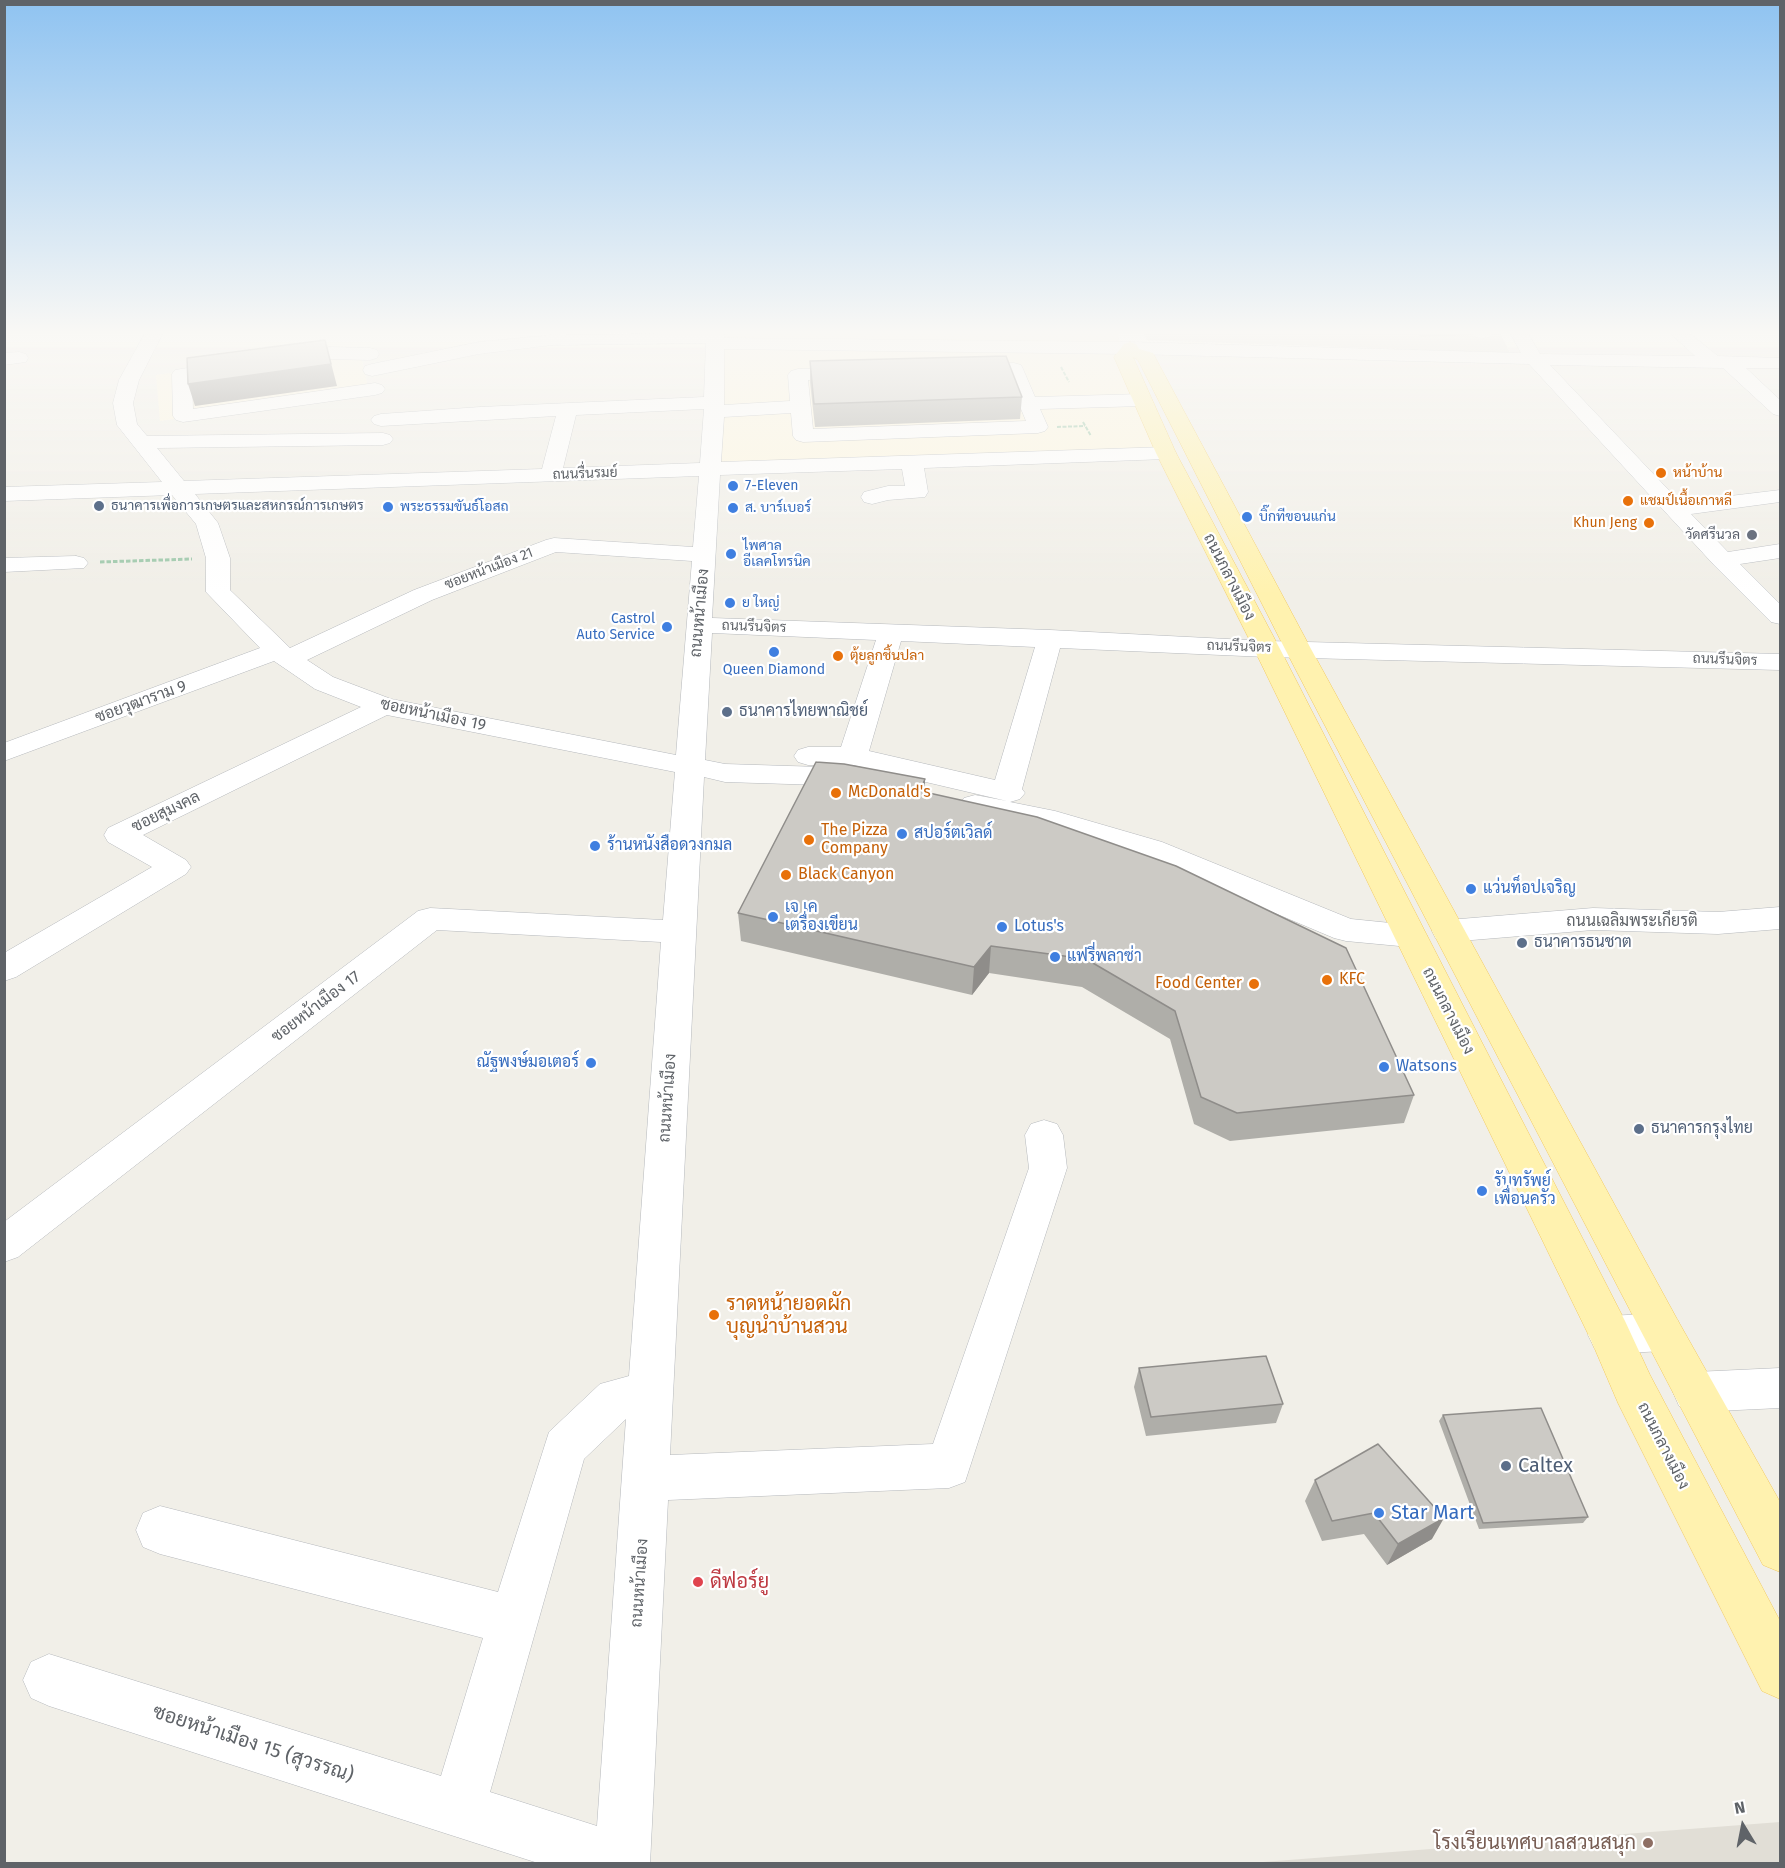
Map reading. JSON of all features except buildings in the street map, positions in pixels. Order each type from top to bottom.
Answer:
[{"type":"main road","name":"ถนนกลางเมือง","points":[[1157,420],[1181,453]]},
{"type":"main road","name":"ถนนกลางเมือง","points":[[1169,420],[1181,453],[1283,649],[1448,931],[1662,1332],[1779,1541]]},
{"type":"main road","name":"ถนนกลางเมือง","points":[[1283,649],[1410,936],[1610,1335],[1634,1389],[1780,1673]]},
{"type":"main road","points":[[1410,936],[1448,931]]},
{"type":"street","name":"ซอยหน้าเมือง 19","points":[[126,420],[127,425],[207,523],[219,558],[218,592],[283,656],[324,683],[384,706],[689,764]]},
{"type":"street","points":[[380,420],[388,481]]},
{"type":"street","points":[[141,442],[382,430],[439,420]]},
{"type":"street","points":[[551,475],[564,420]]},
{"type":"street","name":"ถนนหน้าเมือง","points":[[622,1863],[647,1478],[650,1393],[678,932],[713,420]]},
{"type":"street","points":[[801,420],[803,436],[1038,427],[1035,420]]},
{"type":"street","points":[[1591,420],[1722,560],[1780,617]]},
{"type":"street","name":"ถนนรื่นรมย์","points":[[4,494],[1181,453]]},
{"type":"street","points":[[872,497],[888,493],[917,492],[912,462]]},
{"type":"street","points":[[1674,509],[1780,496]]},
{"type":"street","name":"ซอยหน้าเมือง 21","points":[[283,656],[423,595],[554,545],[704,555]]},
{"type":"street","points":[[1722,560],[1780,551]]},
{"type":"street","points":[[4,565],[76,563]]},
{"type":"street","name":"ถนนรึนจิตร","points":[[698,625],[1283,649],[1780,662]]},
{"type":"street","points":[[853,756],[891,632]]},
{"type":"street","points":[[1006,792],[1050,638]]},
{"type":"street","name":"ซอยวุฒาราม 9","points":[[4,753],[283,656]]},
{"type":"street","name":"ซอยสุมงคล","points":[[4,969],[175,867],[119,835],[384,706]]},
{"type":"street","points":[[689,764],[824,754],[853,756],[1006,792],[1154,830],[1410,936]]},
{"type":"street","points":[[689,764],[725,773],[845,778],[1044,818],[1151,849],[1346,930],[1410,936]]},
{"type":"street","name":"ถนนเฉลิมพระเกียรติ","points":[[1448,931],[1593,920],[1718,923],[1780,918]]},
{"type":"street","name":"ซอยหน้าเมือง 17","points":[[4,1245],[430,920],[678,932]]},
{"type":"street","points":[[647,1478],[949,1466],[1048,1168],[1044,1136]]},
{"type":"street","points":[[1610,1335],[1662,1332]]},
{"type":"street","points":[[1695,1392],[1780,1388]]},
{"type":"street","points":[[458,1809],[565,1447],[616,1399],[650,1393]]},
{"type":"street","points":[[160,1530],[514,1621]]},
{"type":"street","name":"ซอยหน้าเมือง 15 (สุวรรณ)","points":[[49,1680],[622,1863]]},
{"type":"path","points":[[1084,420],[1101,456]]},
{"type":"path","points":[[76,563],[219,558]]},
{"type":"shaded area","points":[[712,420],[1145,420],[1157,452],[710,470]]},
{"type":"shaded area","name":"โรงเรียนเทศบาลสวนสนุก","points":[[1780,1822],[1780,1863],[1250,1863]]},
{"type":"place","name":"หน้าบ้าน","points":[[1661,473]]},
{"type":"place","name":"7-Eleven","points":[[733,486]]},
{"type":"place","name":"แชมป์เนื้อเกาหลี","points":[[1628,501]]},
{"type":"place","name":"ธนาคารเพื่อการเกษตรและสหกรณ์การเกษตร","points":[[99,506]]},
{"type":"place","name":"พระธรรมขันธ์โอสถ","points":[[388,507]]},
{"type":"place","name":"ส. บาร์เบอร์","points":[[733,508]]},
{"type":"place","name":"บิ๊กทีขอนแก่น","points":[[1247,517]]},
{"type":"place","name":"Khun Jeng","points":[[1649,523]]},
{"type":"place","name":"วัดศรีนวล","points":[[1752,535]]},
{"type":"place","name":"ไพศาล อีเลคโทรนิค","points":[[731,554]]},
{"type":"place","name":"ย ใหญ่","points":[[730,603]]},
{"type":"place","name":"Castrol Auto Service","points":[[667,627]]},
{"type":"place","name":"Queen Diamond","points":[[774,652]]},
{"type":"place","name":"ตุ้ยลูกชิ้นปลา","points":[[838,656]]},
{"type":"place","name":"ธนาคารไทยพาณิชย์","points":[[727,712]]},
{"type":"place","name":"McDonald's","points":[[836,793]]},
{"type":"place","name":"สปอร์ตเวิลด์","points":[[902,834]]},
{"type":"place","name":"The Pizza Company","points":[[809,840]]},
{"type":"place","name":"ร้านหนังสือดวงกมล","points":[[595,846]]},
{"type":"place","name":"Black Canyon","points":[[786,875]]},
{"type":"place","name":"แว่นท็อปเจริญ","points":[[1471,889]]},
{"type":"place","name":"เจ เค เตรื่องเขียน","points":[[773,917]]},
{"type":"place","name":"Lotus's","points":[[1002,927]]},
{"type":"place","name":"ธนาคารธนชาต","points":[[1522,943]]},
{"type":"place","name":"แฟรี่พลาซ่า","points":[[1055,957]]},
{"type":"place","name":"KFC","points":[[1327,980]]},
{"type":"place","name":"Food Center","points":[[1254,984]]},
{"type":"place","name":"ณัฐพงษ์มอเตอร์","points":[[591,1063]]},
{"type":"place","name":"Watsons","points":[[1384,1067]]},
{"type":"place","name":"ธนาคารกรุงไทย","points":[[1639,1129]]},
{"type":"place","name":"รับทรัพย์ เพื่อนครัว","points":[[1482,1191]]},
{"type":"place","name":"ราดหน้ายอดผัก บุญนำบ้านสวน","points":[[714,1315]]},
{"type":"place","name":"Caltex","points":[[1506,1466]]},
{"type":"place","name":"Star Mart","points":[[1379,1513]]},
{"type":"place","name":"ดีฟอร์ยู","points":[[698,1582]]},
{"type":"place","name":"โรงเรียนเทศบาลสวนสนุก","points":[[1648,1843]]}]
